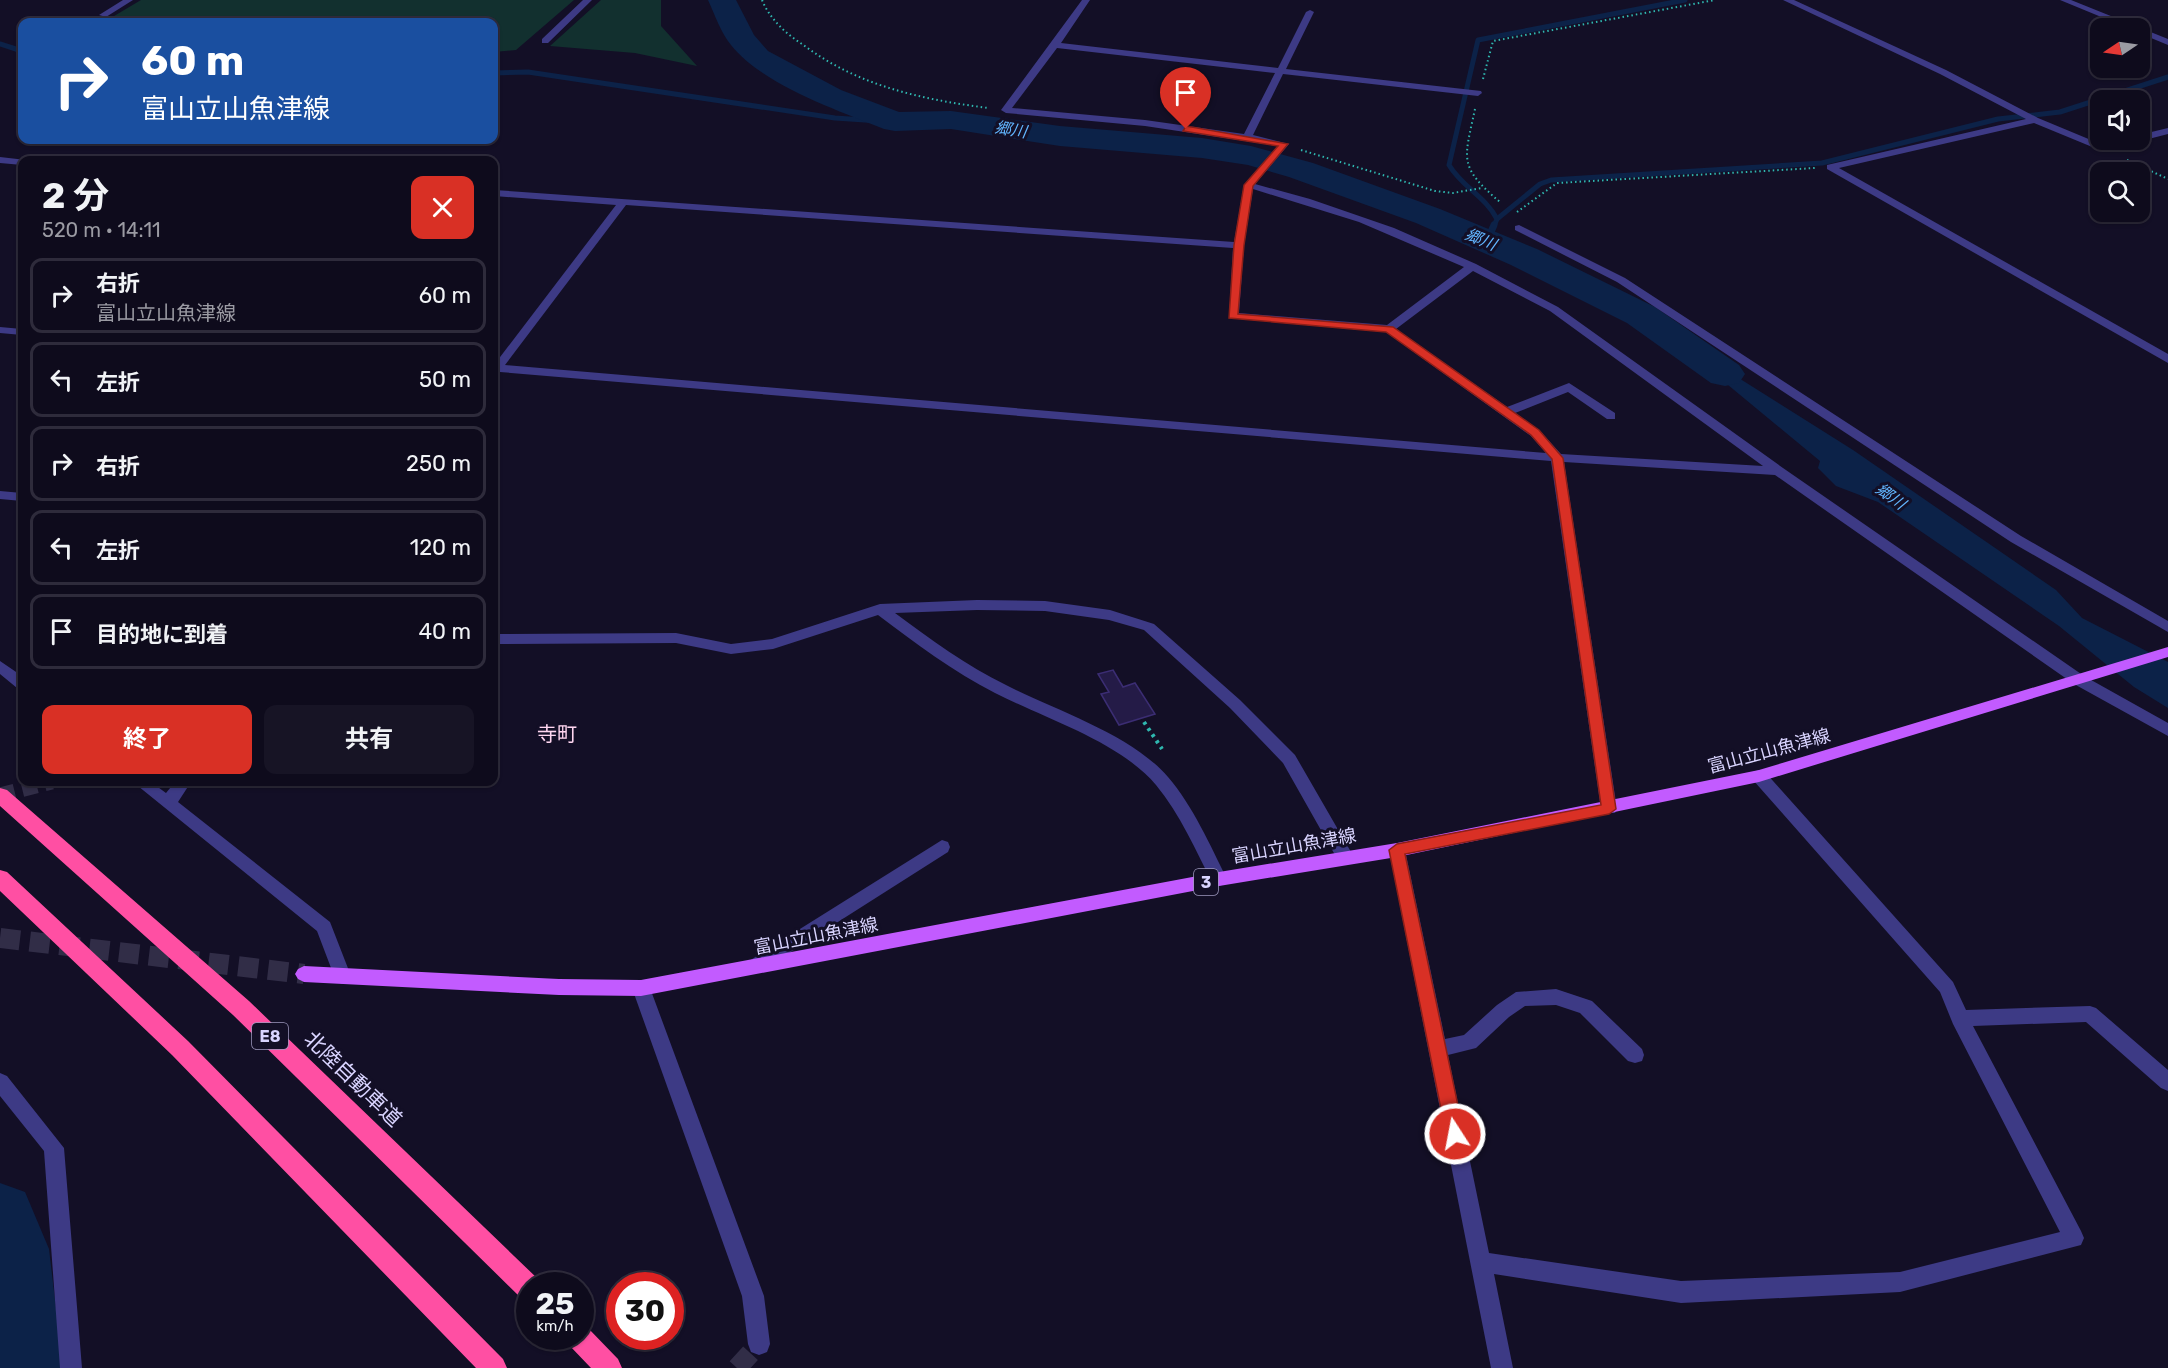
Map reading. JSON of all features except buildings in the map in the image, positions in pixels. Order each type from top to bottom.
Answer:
[{"type":"highway","name":"北陸自動車道","points":[[0,795],[241,1008],[516,1275]]},
{"type":"highway","points":[[0,878],[180,1048],[494,1368]]},
{"type":"highway","points":[[592,1350],[609,1368]]},
{"type":"main road","name":"富山立山魚津線","points":[[304,974],[560,987],[641,988],[1345,856],[1397,850],[1609,809],[1759,776],[2168,652]]},
{"type":"street","points":[[104,15],[129,0]]},
{"type":"street","points":[[545,41],[588,0]]},
{"type":"street","points":[[1006,110],[1086,0]]},
{"type":"street","points":[[1787,0],[1943,72],[2035,120],[2090,143]]},
{"type":"street","points":[[2064,0],[2109,18]]},
{"type":"street","points":[[1247,137],[1310,12]]},
{"type":"street","points":[[2150,35],[2168,42]]},
{"type":"street","points":[[1055,45],[1478,93]]},
{"type":"street","points":[[1006,110],[1135,122],[1284,144],[1249,185],[1239,245],[1233,316],[1389,329],[1535,433],[1557,458],[1609,809]]},
{"type":"street","points":[[1830,167],[2035,120]]},
{"type":"street","points":[[2150,135],[2168,131]]},
{"type":"street","points":[[0,160],[18,162]]},
{"type":"street","points":[[1830,167],[2168,359]]},
{"type":"street","points":[[1249,185],[1358,218],[1472,266],[1554,309],[1778,471],[2086,678],[2168,730]]},
{"type":"street","points":[[498,194],[1239,245]]},
{"type":"street","points":[[498,364],[622,204]]},
{"type":"street","points":[[1519,228],[1621,280],[2016,539],[2168,627]]},
{"type":"street","points":[[1389,329],[1472,266]]},
{"type":"street","points":[[0,330],[18,332]]},
{"type":"street","points":[[498,369],[1557,458],[1778,471]]},
{"type":"street","points":[[1506,412],[1569,387],[1611,416]]},
{"type":"street","points":[[0,495],[18,497]]},
{"type":"street","points":[[498,639],[676,638],[731,649],[772,644],[880,609],[977,605],[1044,606],[1110,615],[1149,627],[1203,674],[1289,759],[1323,822],[1345,856]]},
{"type":"street","points":[[880,609],[928,645],[998,688],[1130,751],[1162,781],[1190,824],[1219,879]]},
{"type":"street","points":[[0,666],[18,681]]},
{"type":"street","points":[[1480,1262],[1693,1292],[1900,1282],[2074,1238],[1960,1018],[1947,987],[1759,776]]},
{"type":"street","points":[[146,786],[324,927],[342,976]]},
{"type":"street","points":[[168,803],[180,786]]},
{"type":"street","points":[[752,968],[942,847]]},
{"type":"street","points":[[1397,850],[1502,1368]]},
{"type":"street","points":[[641,988],[753,1296],[759,1344]]},
{"type":"street","points":[[1438,1049],[1469,1042],[1503,1011],[1522,999],[1556,997],[1586,1007],[1635,1055]]},
{"type":"street","points":[[1960,1018],[2090,1014],[2168,1082]]},
{"type":"street","points":[[0,1082],[54,1148],[71,1368]]},
{"type":"path","points":[[762,0],[779,26],[815,55],[861,80],[896,93],[1006,110]]},
{"type":"path","points":[[1501,203],[1470,174],[1464,163],[1478,93],[1493,41],[1715,0]]},
{"type":"path","points":[[1284,144],[1435,191],[1453,193],[1483,188]]},
{"type":"path","points":[[2106,150],[2168,179]]},
{"type":"path","points":[[1519,228],[1514,215],[1557,183],[1830,167]]},
{"type":"green space","points":[[141,0],[574,0],[516,50],[498,52],[498,18],[111,18]]},
{"type":"green space","points":[[601,0],[661,0],[661,26],[697,66],[635,53],[550,46]]},
{"type":"water","points":[[1645,319],[1853,450],[2056,590],[2082,618],[2168,662],[2168,708],[2134,687],[2059,626],[1878,502],[1836,486],[1818,468],[1820,461]]},
{"type":"waterway","name":"郷川","points":[[722,0],[741,39],[758,57],[830,97],[895,122],[951,120],[1060,136],[1202,148],[1251,156],[1301,170],[1428,216],[1524,257],[1641,315],[1725,374]]},
{"type":"waterway","points":[[1497,219],[1449,165],[1478,40],[1685,0]]},
{"type":"waterway","points":[[0,44],[18,50]]},
{"type":"waterway","points":[[498,73],[528,72],[835,118],[895,122]]},
{"type":"waterway","points":[[1497,219],[1540,184],[1551,180],[1822,163],[1998,119],[2060,112],[2168,77]]},
{"type":"waterway","points":[[1494,226],[1497,219]]},
{"type":"waterway","points":[[1487,241],[1494,225]]},
{"type":"waterway","points":[[0,1216],[14,1249],[26,1368]]},
{"type":"tunnel","points":[[0,795],[36,786]]},
{"type":"tunnel","points":[[0,938],[304,974]]},
{"type":"tunnel","points":[[737,1368],[759,1344]]},
{"type":"district","name":"寺町","points":[[557,734]]},
{"type":"route","points":[[1186,129],[1284,144],[1249,185],[1239,245],[1233,316],[1389,329],[1535,433],[1557,458],[1609,809],[1397,850],[1455,1134]]}]
